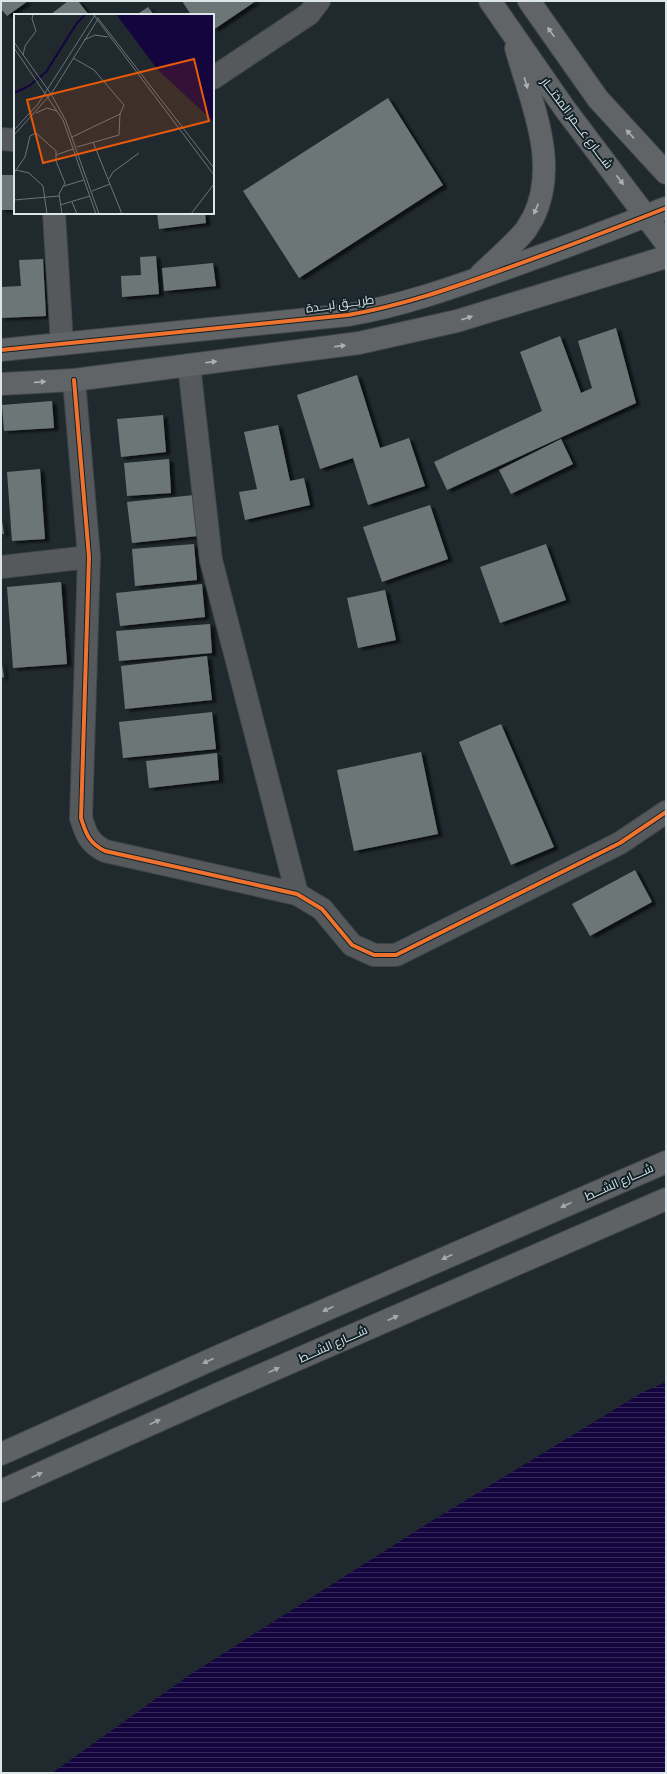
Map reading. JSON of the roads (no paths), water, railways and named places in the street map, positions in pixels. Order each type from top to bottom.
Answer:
[{"type":"main road","name":"شــــارع الشـــط","points":[[1,1454],[217,1357],[666,1162]]},
{"type":"main road","name":"شــــارع الشـــط","points":[[1,1491],[228,1390],[666,1200]]},
{"type":"street","points":[[214,77],[309,14],[319,1]]},
{"type":"street","name":"شــــارع عـــمر المختـــار","points":[[490,1],[565,109],[656,212],[666,243]]},
{"type":"street","points":[[529,1],[598,99],[666,173]]},
{"type":"street","points":[[477,278],[526,230],[538,206],[544,182],[542,138],[512,32]]},
{"type":"street","points":[[1,138],[14,140]]},
{"type":"street","name":"طريـــق لبـــدة","points":[[1,350],[355,314],[408,302],[656,212]]},
{"type":"street","points":[[54,214],[62,344]]},
{"type":"street","points":[[1,384],[74,380],[359,343],[457,321],[666,257]]},
{"type":"street","points":[[189,365],[211,560],[297,894]]},
{"type":"street","points":[[74,380],[89,557],[81,818],[86,835],[94,845],[105,851],[297,894],[322,909],[352,945],[374,954],[396,955],[620,843],[666,812]]},
{"type":"street","points":[[1,567],[89,557]]}]
